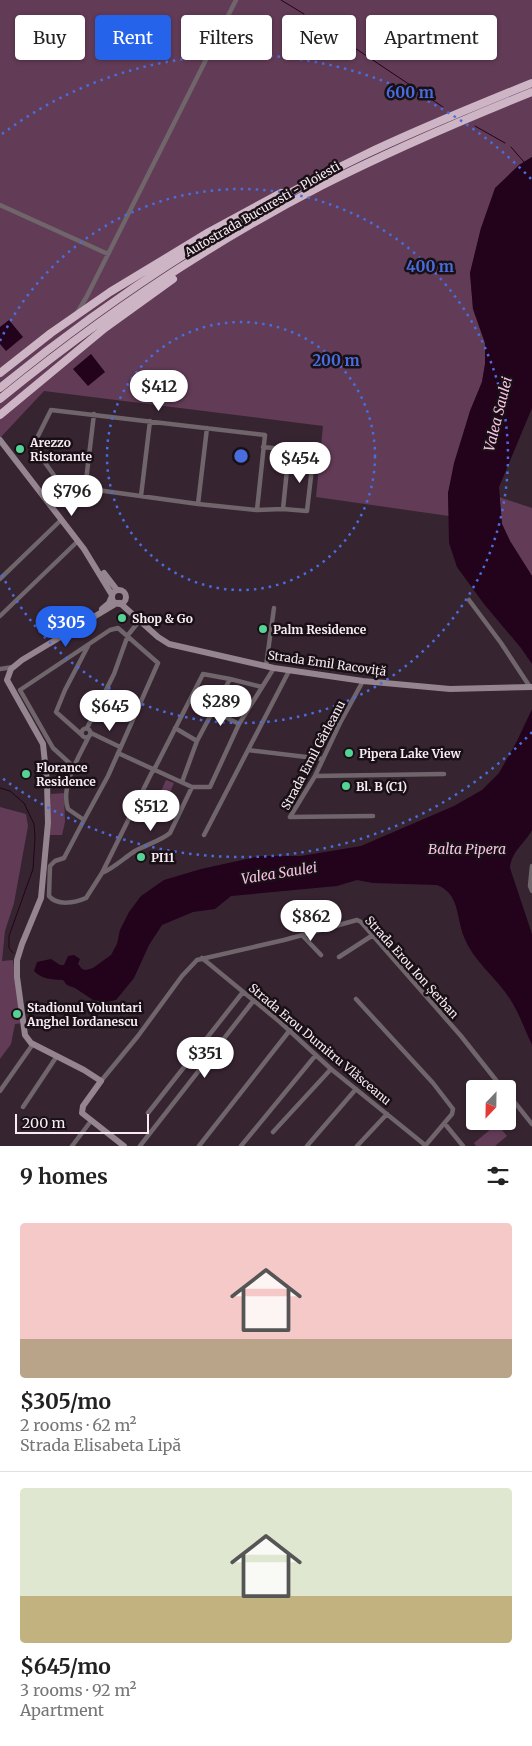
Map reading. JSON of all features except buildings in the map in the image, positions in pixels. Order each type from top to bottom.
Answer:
[{"type":"highway","name":"Autostrada Bucuresti - Ploiesti","points":[[0,388],[105,308],[176,260],[235,224],[313,180],[424,127],[532,83]]},
{"type":"highway","name":"Autostrada Bucuresti - Ploiesti","points":[[0,400],[27,377],[110,315],[243,230],[305,195],[385,155],[458,122],[532,92]]},
{"type":"highway","points":[[0,373],[76,315],[156,264],[273,197],[313,180]]},
{"type":"highway","points":[[0,415],[105,328],[243,230]]},
{"type":"street","points":[[76,315],[236,0]]},
{"type":"street","points":[[0,205],[108,254]]},
{"type":"street","points":[[59,486],[33,446],[51,410],[265,435],[257,510]]},
{"type":"street","points":[[85,489],[94,414]]},
{"type":"street","points":[[141,496],[150,421]]},
{"type":"street","points":[[198,504],[207,428]]},
{"type":"street","name":"Strada Emil Racoviță","points":[[0,435],[10,452]]},
{"type":"street","name":"Strada Emil Racoviță","points":[[0,440],[84,549],[114,593],[113,600],[120,602],[158,637],[169,644],[289,671],[364,682],[450,688],[531,687]]},
{"type":"street","points":[[44,498],[59,486],[257,510],[283,509],[307,511],[312,458],[310,454],[264,447]]},
{"type":"street","points":[[283,509],[289,450]]},
{"type":"street","points":[[0,579],[61,520]]},
{"type":"street","points":[[0,616],[78,541]]},
{"type":"street","name":"Strada Emil Racoviță","points":[[114,593],[121,590],[125,593],[126,597],[120,602]]},
{"type":"street","points":[[72,630],[77,624],[104,607],[114,593]]},
{"type":"street","points":[[469,600],[502,643],[531,687]]},
{"type":"street","points":[[0,669],[13,667],[36,651],[120,602]]},
{"type":"street","points":[[266,666],[274,608]]},
{"type":"street","points":[[72,630],[76,630],[115,610],[122,609],[131,612]]},
{"type":"street","points":[[82,735],[83,729],[87,728],[114,674],[128,635],[140,620]]},
{"type":"street","points":[[75,768],[53,748],[20,690],[88,644],[114,628],[118,628],[158,662],[118,753],[64,858],[50,866],[49,896],[54,901],[61,903],[86,898],[102,873],[203,674],[262,686]]},
{"type":"street","points":[[88,644],[56,712],[84,737],[90,735],[120,747]]},
{"type":"street","points":[[13,667],[8,676],[8,684],[43,744],[47,782],[48,823],[41,898],[17,960],[17,977],[25,1031],[27,1039],[33,1044],[84,1070],[101,1081],[82,1109],[83,1114],[124,1146]]},
{"type":"street","points":[[118,753],[192,787],[210,787],[239,724],[274,668]]},
{"type":"street","points":[[204,835],[289,671]]},
{"type":"street","points":[[182,782],[197,741],[230,679]]},
{"type":"street","name":"Strada Emil Gârleanu","points":[[364,682],[340,723],[315,776],[304,796],[295,806],[290,818],[373,816]]},
{"type":"street","points":[[214,711],[239,724]]},
{"type":"street","points":[[84,820],[71,812],[66,805],[67,784],[90,735],[90,731],[87,728]]},
{"type":"street","points":[[175,728],[197,741]]},
{"type":"street","points":[[248,750],[323,759]]},
{"type":"street","points":[[315,776],[444,774]]},
{"type":"street","points":[[102,873],[150,842],[166,837],[192,787]]},
{"type":"street","points":[[532,866],[532,890]]},
{"type":"street","name":"Strada Erou Ion Șerban","points":[[101,1081],[194,962],[202,958],[357,920],[373,935],[461,1036],[496,1080]]},
{"type":"street","points":[[302,935],[321,955]]},
{"type":"street","points":[[338,957],[373,935]]},
{"type":"street","name":"Strada Erou Dumitru Vlăsceanu","points":[[202,958],[290,1030],[315,1056],[425,1146]]},
{"type":"street","points":[[148,1112],[243,992]]},
{"type":"street","points":[[140,1146],[254,1000]]},
{"type":"street","points":[[356,1000],[433,1083],[454,1110],[445,1124],[425,1146]]},
{"type":"street","points":[[199,1146],[290,1030]]},
{"type":"street","points":[[0,1091],[33,1044]]},
{"type":"street","points":[[23,1107],[57,1056]]},
{"type":"street","points":[[240,1146],[315,1056]]},
{"type":"street","points":[[273,1132],[331,1069]]},
{"type":"street","points":[[308,1146],[356,1089]]},
{"type":"street","points":[[516,1104],[532,1124]]},
{"type":"street","points":[[357,1146],[387,1114]]},
{"type":"street","points":[[72,1146],[91,1121]]},
{"type":"street","points":[[445,1124],[463,1146]]},
{"type":"shaded area","points":[[0,0],[532,0],[532,157],[519,165],[481,228],[470,273],[473,309],[485,343],[485,364],[482,382],[470,411],[448,493],[449,516],[316,497],[323,426],[44,391],[0,438]]},
{"type":"shaded area","points":[[499,497],[532,508],[532,576],[510,541],[502,524]]},
{"type":"shaded area","points":[[166,780],[174,783],[160,815],[156,818],[150,816]]},
{"type":"shaded area","points":[[64,793],[65,822],[62,835],[50,835],[51,794]]},
{"type":"shaded area","points":[[0,807],[26,814],[28,826],[14,903],[5,931],[2,961],[13,960],[23,1023],[15,1024],[11,1044],[0,1059]]},
{"type":"shaded area","points":[[490,1130],[502,1130],[507,1136],[495,1146],[476,1146],[474,1143]]},
{"type":"water","points":[[532,157],[532,408],[499,487],[502,524],[510,541],[532,576],[532,664],[457,567],[449,543],[448,493],[454,463],[470,411],[482,382],[485,364],[485,343],[473,309],[470,273],[481,228],[495,188],[519,165]]},
{"type":"water","points":[[9,320],[23,337],[6,351],[0,344],[0,327]]},
{"type":"water","points":[[91,354],[105,372],[88,386],[73,369]]},
{"type":"water","name":"Balta Pipera","points":[[532,709],[532,830],[513,857],[510,868],[532,934],[532,1045],[510,999],[468,946],[461,929],[454,900],[450,894],[437,885],[373,883],[357,880],[337,886],[231,896],[215,909],[193,912],[162,925],[149,945],[134,978],[116,1000],[107,1002],[93,1000],[67,985],[63,980],[44,978],[34,971],[37,962],[51,959],[60,965],[64,965],[68,956],[74,955],[80,959],[78,964],[82,969],[93,968],[111,955],[129,912],[141,896],[164,880],[201,869],[261,856],[301,856],[361,846],[454,806],[482,790],[499,773]]},
{"type":"waterway","points":[[281,0],[304,14]]},
{"type":"waterway","points":[[356,49],[443,107]]},
{"type":"waterway","points":[[475,126],[505,143]]},
{"type":"waterway","points":[[511,147],[524,162]]},
{"type":"waterway","name":"Valea Saulei","points":[[0,788],[10,791],[24,803],[34,824],[33,869],[9,936],[9,948],[13,953]]},
{"type":"place","name":"Arezzo Ristorante","points":[[20,449]]},
{"type":"place","name":"Shop & Go","points":[[122,618]]},
{"type":"place","name":"Palm Residence","points":[[263,629]]},
{"type":"place","name":"Pipera Lake View","points":[[349,753]]},
{"type":"place","name":"Florance Residence","points":[[26,774]]},
{"type":"place","name":"Bl. B (C1)","points":[[346,786]]},
{"type":"place","name":"PI11","points":[[141,857]]},
{"type":"place","name":"Stadionul Voluntari Anghel Iordanescu","points":[[17,1014]]}]
